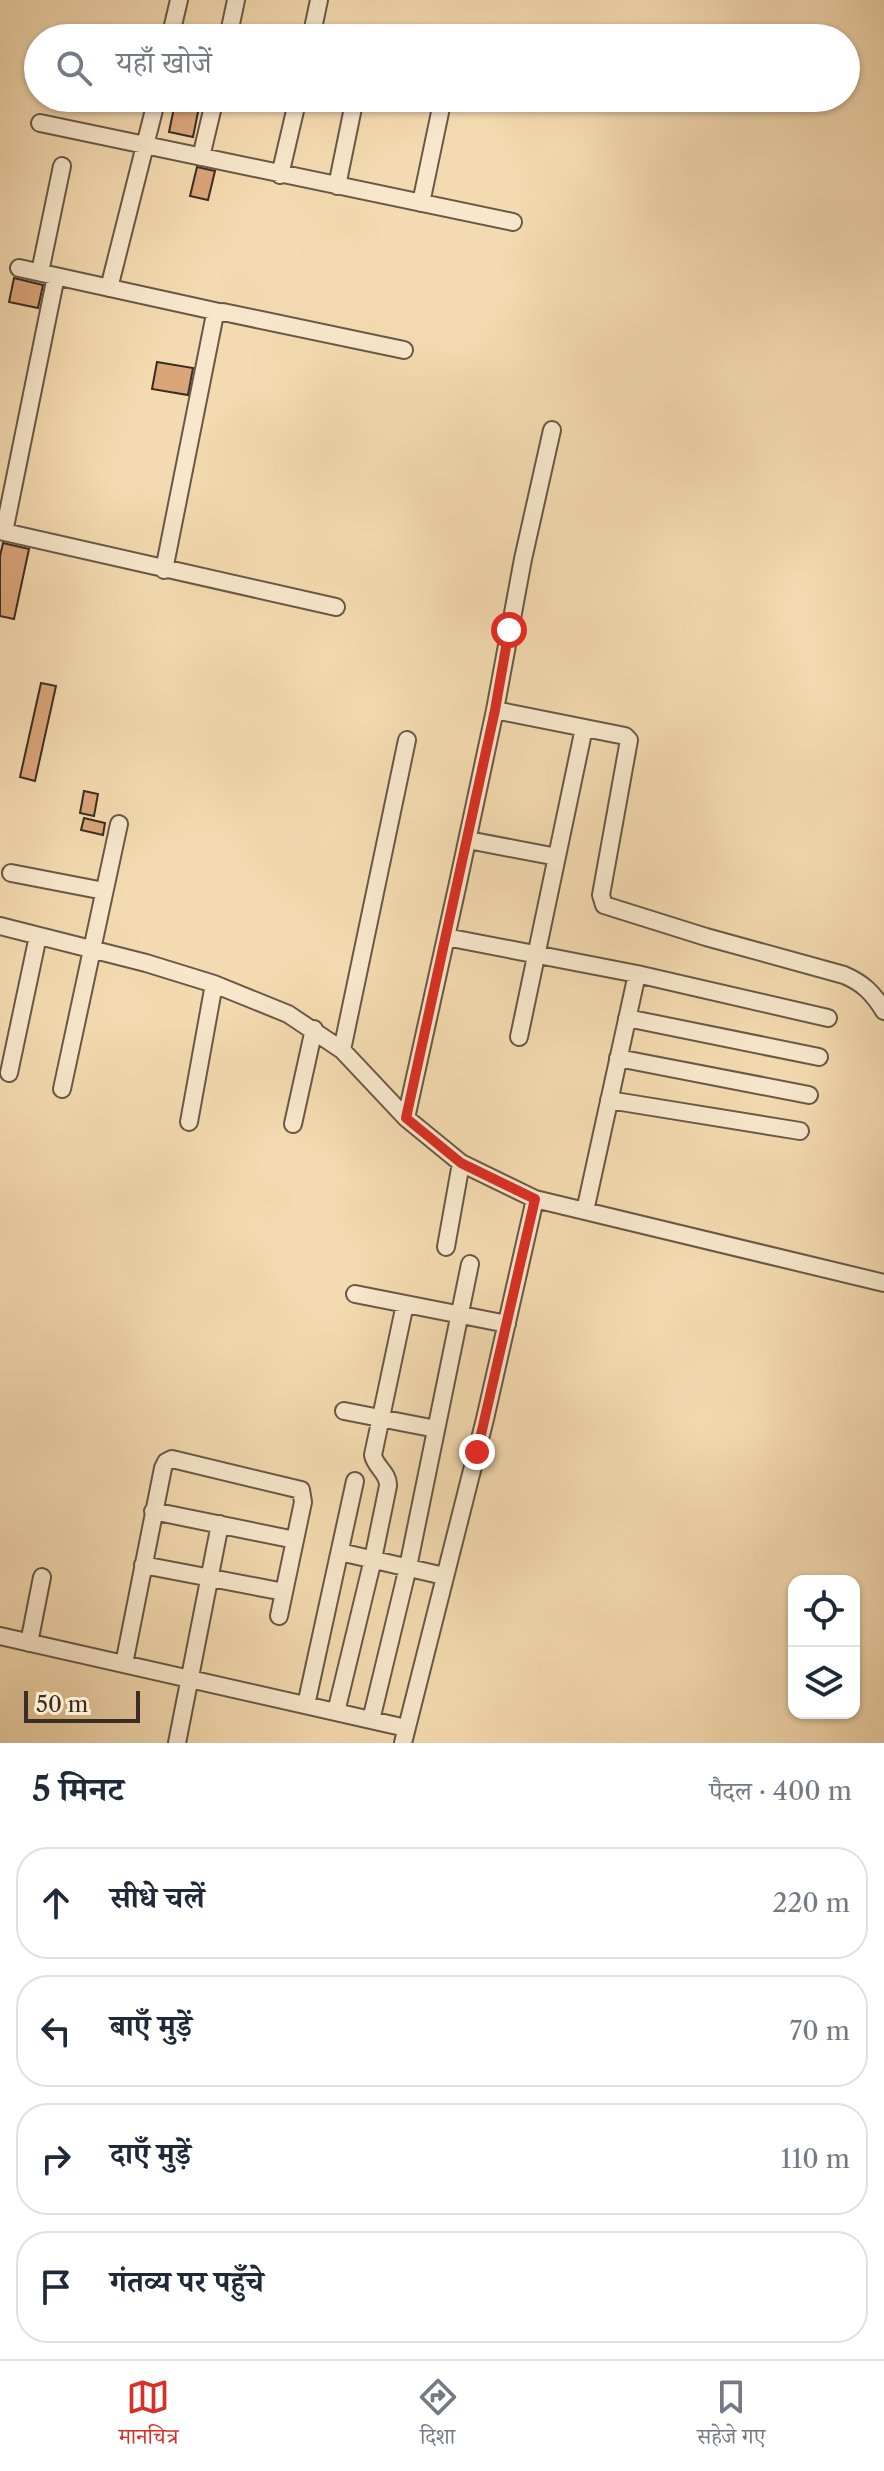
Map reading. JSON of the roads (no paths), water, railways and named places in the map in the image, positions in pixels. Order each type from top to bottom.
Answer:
[{"type":"street","points":[[173,24],[179,0]]},
{"type":"street","points":[[231,24],[236,0]]},
{"type":"street","points":[[314,24],[319,0]]},
{"type":"street","points":[[109,288],[154,112]]},
{"type":"street","points":[[201,157],[212,112]]},
{"type":"street","points":[[280,175],[295,112]]},
{"type":"street","points":[[337,186],[352,112]]},
{"type":"street","points":[[421,203],[440,112]]},
{"type":"street","points":[[40,123],[513,222]]},
{"type":"street","points":[[62,166],[48,274],[2,532],[336,607]]},
{"type":"street","points":[[19,268],[404,350]]},
{"type":"street","points":[[164,570],[214,317],[219,312]]},
{"type":"street","points":[[406,1118],[468,840],[520,573],[552,430]]},
{"type":"street","points":[[495,710],[625,736],[629,740],[601,895],[604,905],[844,975],[861,982],[884,1011]]},
{"type":"street","points":[[519,1037],[584,728]]},
{"type":"street","points":[[342,1050],[407,740]]},
{"type":"street","points":[[62,1089],[119,824]]},
{"type":"street","points":[[468,840],[557,857]]},
{"type":"street","points":[[11,873],[104,891]]},
{"type":"street","points":[[0,926],[214,984],[254,998],[314,1029],[342,1050],[406,1118],[461,1163],[535,1199],[884,1283]]},
{"type":"street","points":[[9,1073],[38,936]]},
{"type":"street","points":[[446,937],[637,974],[828,1018]]},
{"type":"street","points":[[585,1211],[637,974]]},
{"type":"street","points":[[189,1122],[214,984]]},
{"type":"street","points":[[627,1018],[819,1057]]},
{"type":"street","points":[[293,1124],[314,1029]]},
{"type":"street","points":[[618,1058],[809,1095]]},
{"type":"street","points":[[609,1100],[800,1131]]},
{"type":"street","points":[[446,1247],[461,1163]]},
{"type":"street","points":[[0,1636],[371,1720],[405,1736],[535,1199]]},
{"type":"street","points":[[371,1720],[408,1567],[470,1264]]},
{"type":"street","points":[[355,1294],[507,1324]]},
{"type":"street","points":[[336,1712],[373,1559],[388,1481],[373,1458],[405,1304]]},
{"type":"street","points":[[344,1411],[436,1429]]},
{"type":"street","points":[[124,1664],[153,1511],[166,1462],[172,1459],[301,1490],[303,1502],[279,1616]]},
{"type":"street","points":[[306,1705],[355,1481]]},
{"type":"street","points":[[153,1511],[295,1540]]},
{"type":"street","points":[[177,1743],[220,1524]]},
{"type":"street","points":[[340,1552],[444,1576]]},
{"type":"street","points":[[143,1565],[284,1592]]},
{"type":"street","points":[[29,1643],[42,1577]]}]
